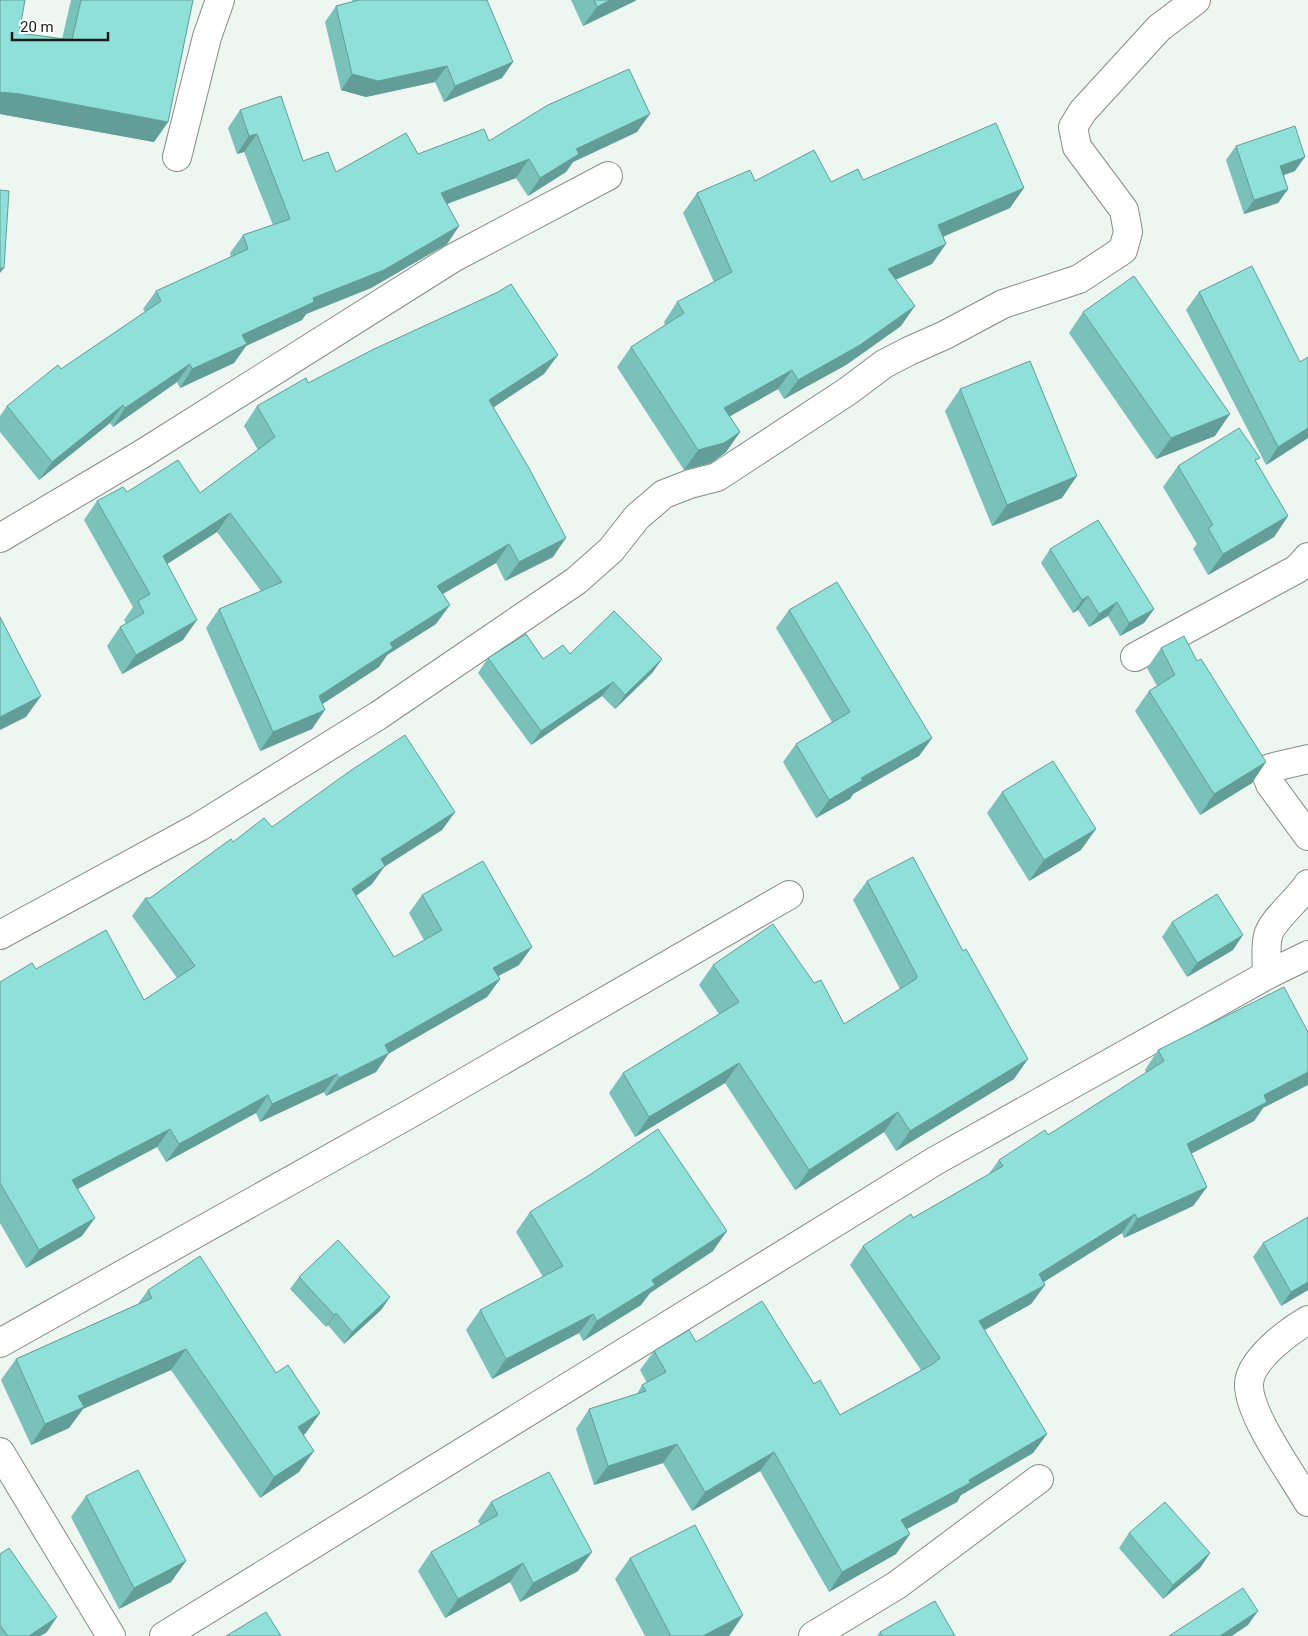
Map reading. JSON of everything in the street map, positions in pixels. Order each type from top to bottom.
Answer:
[{"type":"street","points":[[177,157],[207,37],[218,4],[243,0]]},
{"type":"street","points":[[0,935],[199,827],[379,715],[576,581],[611,550],[638,517],[664,494],[690,484],[717,477],[848,391],[884,364],[945,335],[1003,304],[1079,279],[1123,250],[1128,232],[1124,210],[1077,148],[1073,127],[1083,111],[1158,28],[1196,0]]},
{"type":"street","points":[[0,538],[142,454],[453,258],[608,176]]},
{"type":"street","points":[[1135,657],[1298,569],[1308,557]]},
{"type":"street","points":[[1308,759],[1270,768],[1267,776],[1270,784],[1308,836]]},
{"type":"street","points":[[1267,975],[1268,934],[1285,911],[1301,896],[1308,884]]},
{"type":"street","points":[[0,1343],[431,1102],[789,895]]},
{"type":"street","points":[[164,1636],[935,1161],[1267,975],[1308,955]]},
{"type":"street","points":[[1308,1320],[1259,1359],[1249,1382],[1252,1408],[1308,1502]]},
{"type":"street","points":[[0,1452],[111,1636]]},
{"type":"street","points":[[813,1636],[897,1585],[1039,1479]]},
{"type":"building","points":[[0,0],[25,0],[19,33],[72,40],[81,0],[193,0],[168,122],[20,94],[0,92]]},
{"type":"building","points":[[359,0],[487,0],[513,62],[455,86],[447,66],[378,81],[352,74],[336,6]]},
{"type":"building","points":[[594,0],[610,0],[597,7]]},
{"type":"building","points":[[629,69],[650,114],[576,149],[579,154],[540,178],[529,159],[441,193],[459,226],[384,270],[313,298],[314,302],[242,335],[247,344],[192,369],[190,364],[125,408],[123,405],[52,462],[7,406],[58,365],[61,369],[161,301],[156,291],[248,249],[243,235],[290,219],[257,134],[249,136],[240,110],[281,96],[303,161],[328,152],[336,172],[406,133],[418,154],[484,129],[489,141],[548,105]]},
{"type":"building","points":[[996,123],[1024,188],[938,225],[946,244],[888,269],[915,306],[860,345],[798,380],[792,370],[724,408],[740,432],[724,443],[698,450],[631,347],[684,313],[677,302],[732,272],[697,193],[750,170],[755,181],[814,150],[831,182],[858,169],[863,180]]},
{"type":"building","points":[[1295,126],[1305,157],[1280,166],[1288,189],[1254,200],[1236,146]]},
{"type":"building","points":[[0,190],[9,191],[4,268],[0,268]]},
{"type":"building","points":[[1252,266],[1300,362],[1308,357],[1308,428],[1278,447],[1199,292]]},
{"type":"building","points":[[1134,276],[1230,414],[1171,438],[1083,312]]},
{"type":"building","points":[[511,284],[558,355],[489,400],[530,470],[566,538],[519,562],[509,544],[437,586],[450,605],[390,643],[393,648],[319,696],[325,710],[273,732],[219,609],[282,582],[230,513],[163,556],[197,620],[136,655],[120,627],[144,613],[138,601],[150,594],[97,501],[123,487],[127,492],[178,460],[200,493],[275,437],[257,406],[306,378],[308,383],[372,350],[498,292]]},
{"type":"building","points":[[1030,361],[1077,476],[1007,505],[960,389]]},
{"type":"building","points":[[1239,428],[1260,458],[1255,460],[1288,516],[1223,554],[1208,528],[1213,525],[1178,466]]},
{"type":"building","points":[[1098,520],[1154,609],[1129,623],[1117,602],[1099,614],[1088,596],[1082,600],[1050,549]]},
{"type":"building","points":[[837,582],[932,738],[861,778],[863,780],[829,800],[796,744],[850,712],[789,610]]},
{"type":"building","points":[[614,611],[662,659],[625,695],[613,682],[541,731],[488,658],[526,634],[543,659],[563,645],[570,654]]},
{"type":"building","points":[[0,617],[41,696],[0,717]]},
{"type":"building","points":[[1184,636],[1197,661],[1201,659],[1266,762],[1214,794],[1149,691],[1175,675],[1161,648]]},
{"type":"building","points":[[405,735],[455,812],[381,859],[385,866],[352,889],[394,957],[442,930],[422,895],[483,861],[532,947],[493,968],[500,979],[385,1045],[389,1053],[339,1078],[337,1074],[272,1104],[268,1095],[179,1144],[170,1129],[72,1180],[95,1218],[39,1250],[0,1183],[0,982],[32,963],[36,969],[106,930],[144,1000],[195,966],[145,898],[150,898],[231,839],[233,842],[264,818],[272,827],[350,771]]},
{"type":"building","points":[[1053,761],[1096,829],[1044,860],[1002,792]]},
{"type":"building","points":[[913,857],[963,951],[966,949],[1028,1059],[910,1131],[898,1112],[809,1170],[739,1063],[649,1117],[623,1073],[739,1002],[713,965],[773,924],[814,983],[821,980],[844,1024],[916,979],[917,976],[867,881]]},
{"type":"building","points":[[1217,894],[1243,935],[1197,963],[1172,922]]},
{"type":"building","points":[[1284,987],[1308,1032],[1308,1072],[1264,1095],[1267,1102],[1187,1144],[1207,1187],[1137,1219],[1135,1214],[1039,1274],[1045,1285],[979,1321],[1047,1434],[969,1480],[970,1483],[901,1520],[910,1534],[842,1572],[774,1452],[705,1492],[677,1444],[608,1466],[589,1409],[646,1391],[642,1385],[666,1372],[654,1351],[689,1330],[696,1342],[762,1301],[814,1384],[820,1380],[840,1415],[933,1364],[940,1358],[863,1246],[911,1214],[913,1218],[1003,1166],[999,1160],[1045,1130],[1048,1135],[1164,1061],[1158,1050]]},
{"type":"building","points":[[658,1129],[727,1231],[652,1280],[655,1285],[597,1321],[593,1314],[506,1359],[480,1310],[563,1266],[530,1212]]},
{"type":"building","points":[[1308,1217],[1308,1282],[1291,1292],[1263,1243]]},
{"type":"building","points":[[338,1240],[390,1297],[352,1332],[336,1313],[334,1315],[299,1277]]},
{"type":"building","points":[[200,1256],[276,1373],[288,1365],[320,1413],[298,1427],[314,1451],[274,1477],[186,1349],[78,1396],[84,1407],[45,1424],[16,1359],[152,1298],[148,1290]]},
{"type":"building","points":[[138,1470],[186,1561],[134,1588],[86,1496]]},
{"type":"building","points":[[549,1472],[592,1552],[533,1583],[523,1563],[458,1599],[431,1552],[498,1515],[491,1502]]},
{"type":"building","points":[[1165,1502],[1210,1553],[1173,1585],[1129,1533]]},
{"type":"building","points":[[695,1525],[743,1615],[703,1636],[671,1636],[630,1558]]},
{"type":"building","points":[[9,1548],[57,1617],[29,1636],[8,1636],[0,1625],[0,1554]]},
{"type":"building","points":[[1243,1588],[1258,1611],[1220,1636],[1169,1636]]},
{"type":"building","points":[[935,1601],[955,1636],[883,1636],[880,1632]]},
{"type":"building","points":[[266,1612],[281,1636],[226,1636]]}]
